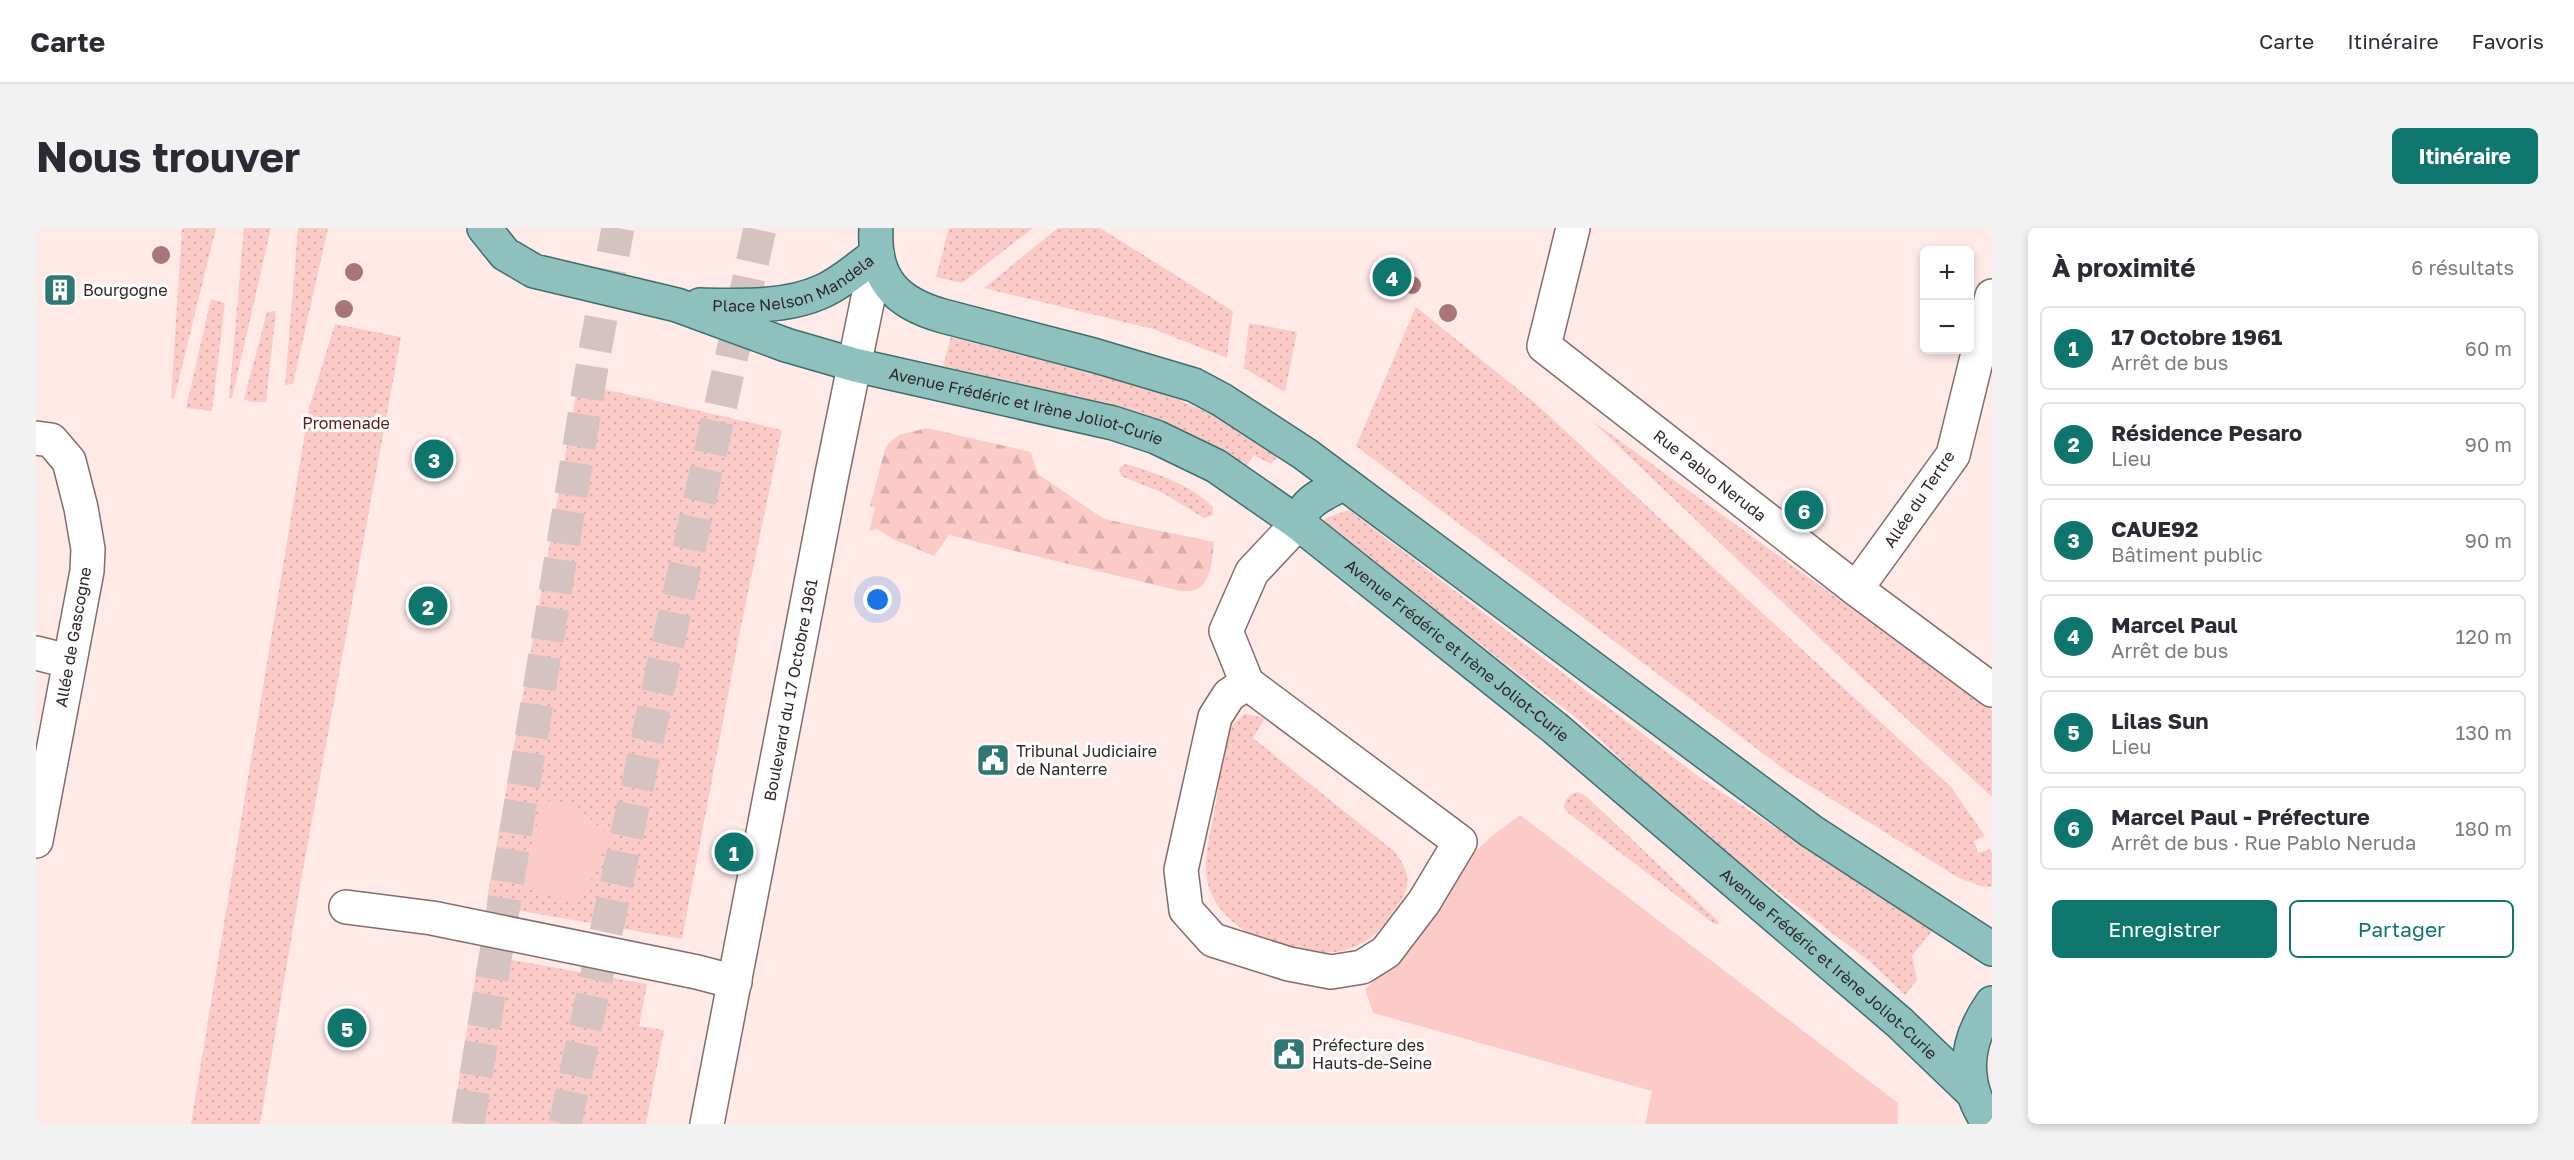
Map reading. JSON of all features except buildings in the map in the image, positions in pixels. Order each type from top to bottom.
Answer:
[{"type":"main road","name":"Place Nelson Mandela","points":[[484,228],[505,255],[534,271],[677,305],[786,345],[855,364]]},
{"type":"main road","name":"Place Nelson Mandela","points":[[677,305],[756,304],[794,300],[822,291],[877,241]]},
{"type":"main road","points":[[877,241],[880,269],[889,285],[911,306],[952,319],[1136,367],[1194,385],[1222,400],[1344,483],[1811,831],[1992,949]]},
{"type":"main road","name":"Avenue Frédéric et Irène Joliot-Curie","points":[[855,364],[1113,423],[1156,436],[1216,466],[1298,523],[1555,728],[1900,1023],[1973,1093]]},
{"type":"main road","points":[[1298,523],[1303,510],[1310,502],[1344,483]]},
{"type":"main road","points":[[1989,1124],[1980,1111],[1973,1093],[1969,1068],[1971,1044],[1979,1021],[1992,1003]]},
{"type":"street","name":"Rue Pablo Neruda","points":[[1573,228],[1544,346],[1856,589],[1992,690]]},
{"type":"street","name":"Boulevard du 17 Octobre 1961","points":[[707,1124],[877,241]]},
{"type":"street","name":"Allée du Tertre","points":[[1856,589],[1953,455],[1992,296]]},
{"type":"street","name":"Allée de Gascogne","points":[[36,841],[68,661],[87,571],[88,549],[81,508],[69,461],[44,439]]},
{"type":"street","points":[[1247,683],[1229,695],[1215,717],[1181,870],[1186,909],[1213,940],[1289,964],[1331,972],[1362,967],[1386,952],[1424,902],[1460,842],[1247,683],[1226,631],[1252,572],[1298,523]]},
{"type":"street","points":[[36,653],[68,661]]},
{"type":"street","points":[[346,907],[443,920],[697,972],[735,982]]},
{"type":"green space","points":[[182,228],[216,228],[174,399],[171,398]]},
{"type":"green space","points":[[244,228],[271,228],[232,398],[229,398]]},
{"type":"green space","points":[[298,228],[328,228],[293,384],[285,385]]},
{"type":"green space","points":[[949,228],[1033,228],[962,283],[936,277]]},
{"type":"green space","points":[[1058,228],[1100,228],[1233,311],[1227,358],[1153,329],[984,288]]},
{"type":"green space","points":[[211,299],[225,303],[212,411],[186,408]]},
{"type":"green space","points":[[1416,307],[1535,403],[1951,787],[1985,836],[1974,841],[1978,853],[1990,849],[1992,853],[1992,887],[1984,887],[1959,878],[1786,771],[1356,446]]},
{"type":"green space","points":[[276,311],[266,402],[250,402],[244,399],[267,312]]},
{"type":"green space","points":[[1249,323],[1297,332],[1285,392],[1244,368]]},
{"type":"green space","name":"Promenade","points":[[335,324],[401,337],[302,875],[260,1124],[191,1124],[309,408]]},
{"type":"green space","points":[[951,337],[1154,389],[1220,418],[1278,456],[1271,464],[1253,455],[1247,466],[1193,435],[1121,409],[943,366]]},
{"type":"green space","points":[[578,383],[782,430],[740,631],[682,939],[486,905]]},
{"type":"green space","points":[[1591,420],[1992,710],[1992,797],[1847,664]]},
{"type":"green space","points":[[927,428],[1031,452],[1038,474],[1104,519],[1214,542],[1210,569],[1205,582],[1195,590],[1180,591],[949,535],[934,556],[895,540],[877,529],[869,531],[875,507],[870,506],[885,449],[899,435]]},
{"type":"green space","points":[[1126,464],[1161,476],[1195,492],[1213,507],[1213,515],[1204,518],[1163,493],[1121,476],[1119,468]]},
{"type":"green space","points":[[1349,510],[1702,779],[1932,931],[1912,956],[1917,980],[1905,995],[1869,961],[1710,841],[1575,717],[1322,523],[1326,518]]},
{"type":"green space","points":[[1245,714],[1265,718],[1253,738],[1395,852],[1405,868],[1408,882],[1399,904],[1377,932],[1357,946],[1338,952],[1316,953],[1293,950],[1270,943],[1249,933],[1230,919],[1216,903],[1206,875],[1208,846],[1227,738],[1232,726]]},
{"type":"green space","points":[[1578,792],[1587,797],[1719,924],[1714,924],[1567,812],[1564,808],[1566,800]]},
{"type":"green space","points":[[544,800],[575,805],[610,837],[582,900],[578,902],[519,887]]},
{"type":"green space","points":[[1520,815],[1898,1103],[1898,1124],[1645,1124],[1652,1091],[1373,1013],[1365,989],[1394,963],[1460,866],[1492,836]]},
{"type":"green space","points":[[479,954],[647,984],[639,1026],[664,1030],[646,1124],[452,1124]]},
{"type":"tunnel","points":[[468,1124],[593,361],[618,228]]},
{"type":"tunnel","points":[[565,1124],[760,228]]},
{"type":"place","name":"Marcel Paul","points":[[1392,277]]},
{"type":"place","name":"Bourgogne","points":[[60,290]]},
{"type":"place","name":"CAUE92","points":[[434,459]]},
{"type":"place","name":"Marcel Paul - Préfecture","points":[[1804,510]]},
{"type":"place","name":"Résidence Pesaro","points":[[428,606]]},
{"type":"place","name":"Tribunal Judiciaire de Nanterre","points":[[993,760]]},
{"type":"place","name":"17 Octobre 1961","points":[[734,852]]},
{"type":"place","name":"Lilas Sun","points":[[347,1028]]},
{"type":"place","name":"Préfecture des Hauts-de-Seine","points":[[1289,1054]]}]
